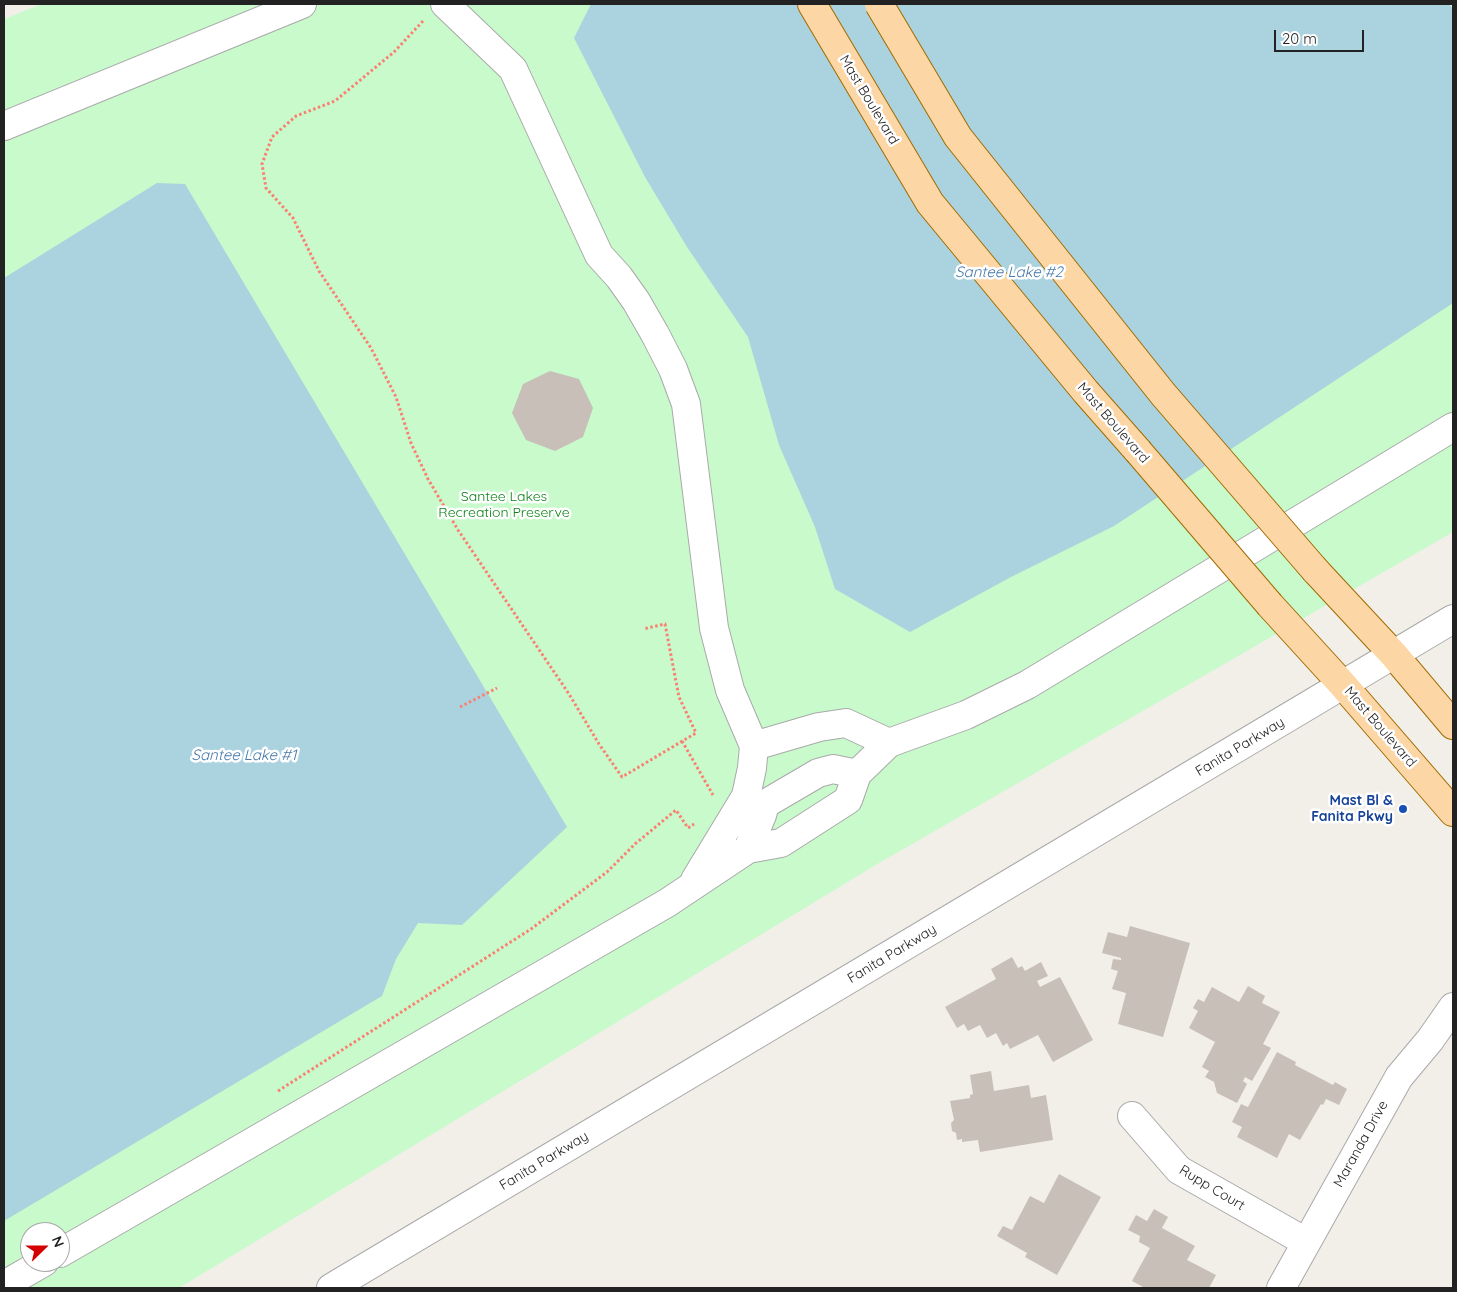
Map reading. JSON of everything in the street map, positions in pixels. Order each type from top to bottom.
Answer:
[{"type":"main road","name":"Mast Boulevard","points":[[812,4],[930,203],[1086,392],[1270,605],[1343,685],[1453,812]]},
{"type":"main road","points":[[879,4],[958,137],[1163,394],[1315,570],[1394,655],[1453,725]]},
{"type":"street","points":[[4,126],[302,4]]},
{"type":"street","points":[[437,9],[513,69],[599,254],[636,301],[656,334],[673,369],[686,404],[714,628],[730,690],[754,746],[752,768],[746,796],[690,888]]},
{"type":"street","points":[[70,1247],[658,908],[748,849],[781,843],[848,800],[857,774],[889,743],[966,714],[1027,685],[1453,427]]},
{"type":"street","name":"Fanita Parkway","points":[[330,1288],[1453,619]]},
{"type":"street","points":[[754,746],[819,727],[846,723],[889,743]]},
{"type":"street","points":[[748,849],[765,804],[818,774],[833,769],[857,774]]},
{"type":"street","name":"Maranda Drive","points":[[1281,1288],[1399,1077],[1430,1040],[1453,1007]]},
{"type":"street","name":"Rupp Court","points":[[1132,1116],[1179,1170],[1306,1242]]},
{"type":"street","points":[[4,1286],[27,1272]]},
{"type":"path","points":[[437,9],[394,52],[335,101],[296,116],[272,137],[262,164],[266,188],[293,218],[320,271],[371,348],[396,397],[411,442],[428,479],[458,530],[569,694],[598,744],[622,777],[696,733],[679,697],[665,624],[642,629]]},
{"type":"path","points":[[460,707],[497,688]]},
{"type":"path","points":[[682,741],[716,800]]},
{"type":"path","points":[[271,1095],[532,930],[607,872],[635,844],[676,810],[688,828]]},
{"type":"green space","name":"Santee Lakes Recreation Preserve","points":[[42,4],[1453,4],[1453,532],[874,866],[179,1288],[4,1288],[4,19]]},
{"type":"water","name":"Santee Lake #2","points":[[591,4],[1449,4],[1453,9],[1453,303],[1114,526],[1011,577],[910,632],[835,589],[815,527],[779,445],[748,337],[687,247],[645,177],[574,38]]},
{"type":"water","name":"Santee Lake #1","points":[[157,183],[185,184],[567,827],[462,925],[418,923],[396,959],[382,996],[4,1221],[4,278]]},
{"type":"building","points":[[550,371],[579,379],[593,408],[583,437],[555,451],[526,440],[512,413],[523,384]]},
{"type":"building","points":[[1130,926],[1190,943],[1163,1037],[1118,1024],[1126,993],[1112,989],[1118,971],[1111,969],[1113,959],[1121,960],[1121,958],[1102,953],[1108,932],[1127,937]]},
{"type":"building","points":[[1012,957],[1018,968],[1022,966],[1025,971],[1041,962],[1048,976],[1037,981],[1040,987],[1060,977],[1093,1040],[1053,1062],[1038,1035],[1010,1049],[1007,1043],[1003,1046],[996,1033],[987,1038],[980,1025],[968,1031],[964,1024],[957,1028],[945,1007],[996,979],[991,969]]},
{"type":"building","points":[[1248,986],[1265,996],[1262,1003],[1280,1012],[1263,1044],[1271,1048],[1252,1081],[1245,1077],[1243,1081],[1247,1084],[1237,1103],[1217,1093],[1214,1082],[1205,1077],[1209,1071],[1202,1067],[1215,1042],[1189,1028],[1198,1011],[1193,1008],[1198,999],[1204,1002],[1212,987],[1239,1002]]},
{"type":"building","points":[[1277,1052],[1296,1062],[1295,1065],[1333,1085],[1335,1082],[1347,1089],[1339,1105],[1326,1099],[1323,1105],[1321,1104],[1300,1140],[1289,1134],[1277,1158],[1237,1137],[1242,1127],[1232,1122],[1241,1104],[1248,1107]]},
{"type":"building","points":[[991,1071],[994,1091],[1029,1085],[1031,1098],[1046,1095],[1053,1140],[980,1152],[978,1140],[962,1142],[962,1139],[957,1140],[956,1133],[952,1131],[951,1123],[954,1120],[950,1101],[970,1098],[970,1095],[973,1094],[970,1075]]},
{"type":"building","points":[[1059,1174],[1101,1197],[1057,1275],[1025,1257],[1027,1253],[997,1236],[1003,1226],[1012,1230],[1030,1196],[1044,1203]]},
{"type":"building","points":[[1154,1209],[1168,1217],[1162,1228],[1195,1246],[1187,1260],[1216,1275],[1209,1288],[1145,1288],[1132,1281],[1150,1248],[1139,1242],[1140,1236],[1128,1230],[1136,1215],[1147,1221]]},
{"type":"place","name":"Mast Bl & Fanita Pkwy","points":[[1403,809]]}]
